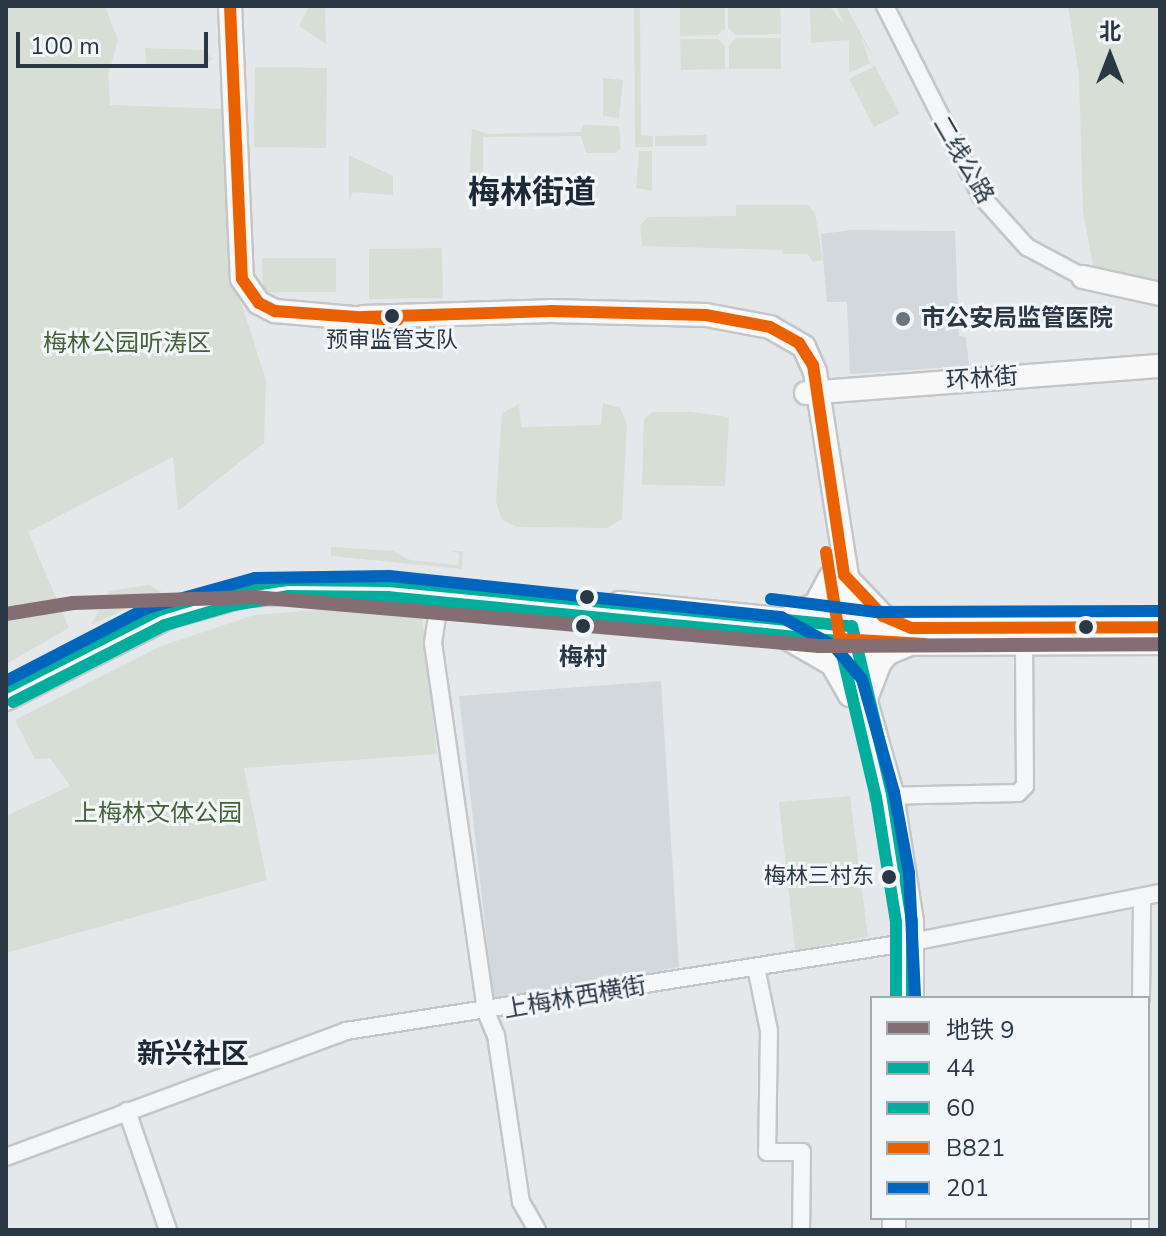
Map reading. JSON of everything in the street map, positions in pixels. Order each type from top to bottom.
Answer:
[{"type":"main road","points":[[230,6],[242,279],[259,303],[292,315],[431,316],[447,320],[556,315],[706,315],[770,327],[799,343],[811,392],[858,700],[885,795],[912,996]]},
{"type":"main road","points":[[237,6],[242,65],[240,242]]},
{"type":"main road","points":[[1083,277],[1160,294]]},
{"type":"main road","name":"环林街","points":[[811,392],[1160,366]]},
{"type":"main road","points":[[779,624],[816,604],[837,576]]},
{"type":"main road","points":[[837,576],[911,636]]},
{"type":"main road","points":[[6,688],[159,610],[207,594],[288,580],[389,581],[846,632],[1024,643],[1160,643]]},
{"type":"main road","points":[[6,699],[138,630],[219,601],[257,594],[349,590],[779,624],[832,664],[858,700]]},
{"type":"main road","points":[[858,700],[888,653],[911,636],[1160,627]]},
{"type":"main road","points":[[899,996],[906,943]]},
{"type":"street","name":"二线公路","points":[[885,6],[981,196],[1027,247],[1083,277]]},
{"type":"street","points":[[440,597],[433,643],[486,1012],[496,1035],[521,1202],[537,1230]]},
{"type":"street","points":[[885,795],[1018,793],[1025,786],[1024,643]]},
{"type":"street","name":"上梅林西横街","points":[[6,1157],[346,1031],[486,1012],[906,943],[1160,893]]},
{"type":"street","points":[[1141,996],[1142,897]]},
{"type":"street","points":[[756,967],[769,1031],[767,1152],[802,1152],[801,1230]]},
{"type":"street","points":[[127,1111],[168,1230]]},
{"type":"shaded area","name":"市公安局监管医院","points":[[852,230],[955,231],[959,336],[966,337],[969,366],[850,374],[847,302],[827,302],[821,234]]},
{"type":"shaded area","points":[[661,681],[679,967],[494,1003],[459,696]]},
{"type":"green space","name":"梅林公园听涛区","points":[[6,6],[105,6],[118,40],[108,75],[110,105],[227,109],[233,278],[266,380],[264,443],[178,511],[173,457],[28,532],[69,628],[6,664]]},
{"type":"green space","points":[[309,6],[325,6],[326,44],[299,26]]},
{"type":"green space","points":[[634,6],[640,6],[641,135],[653,136],[653,147],[635,147]]},
{"type":"green space","points":[[680,6],[725,6],[725,28],[718,35],[680,36]]},
{"type":"green space","points":[[728,6],[780,6],[781,34],[736,35],[728,28]]},
{"type":"green space","points":[[810,6],[829,6],[844,24],[836,6],[846,6],[877,63],[862,39],[870,63],[849,73],[849,40],[811,43]]},
{"type":"green space","points":[[1068,6],[1160,6],[1160,294],[1094,271],[1083,212],[1079,76]]},
{"type":"green space","points":[[736,38],[781,38],[781,69],[729,69],[729,46]]},
{"type":"green space","points":[[680,39],[718,39],[725,46],[725,69],[681,70]]},
{"type":"green space","points":[[145,48],[203,50],[213,59],[202,66],[146,64]]},
{"type":"green space","points":[[875,66],[900,114],[874,127],[849,79]]},
{"type":"green space","points":[[255,67],[327,68],[326,148],[254,147]]},
{"type":"green space","points":[[603,78],[623,80],[619,118],[603,116]]},
{"type":"green space","points":[[583,125],[619,126],[621,148],[616,153],[586,153],[581,136],[483,137],[483,200],[468,197],[472,129],[488,134],[581,132]]},
{"type":"green space","points":[[706,135],[707,146],[655,146],[655,136]]},
{"type":"green space","points":[[639,151],[652,151],[652,191],[636,188]]},
{"type":"green space","points":[[349,155],[393,176],[393,195],[353,192],[349,201]]},
{"type":"green space","points":[[736,205],[808,205],[815,213],[823,260],[813,262],[807,254],[783,254],[782,250],[642,246],[640,225],[648,217],[736,216]]},
{"type":"green space","points":[[442,248],[443,298],[369,299],[369,249]]},
{"type":"green space","points":[[262,258],[336,258],[336,292],[263,292]]},
{"type":"green space","points":[[603,403],[620,408],[627,424],[622,519],[607,528],[517,527],[502,520],[496,502],[502,413],[519,404],[521,427],[601,425]]},
{"type":"green space","points":[[653,412],[691,412],[729,417],[725,486],[642,485],[644,419]]},
{"type":"green space","points":[[331,547],[393,551],[410,560],[458,565],[459,553],[452,551],[463,551],[462,569],[331,556]]},
{"type":"green space","points":[[149,585],[162,592],[91,625],[109,591]]},
{"type":"green space","name":"上梅林文体公园","points":[[339,608],[422,616],[437,754],[244,768],[267,880],[6,953],[6,816],[70,786],[50,758],[35,759],[15,720],[161,646],[254,615]]},
{"type":"green space","points":[[850,796],[868,937],[795,950],[779,802]]},
{"type":"metro line","name":"9","points":[[6,614],[73,603],[254,597],[819,646],[1160,644]]},
{"type":"transit line","name":"B821","points":[[230,6],[242,279],[259,303],[275,311],[398,320]]},
{"type":"transit line","name":"B821","points":[[363,317],[550,311],[706,315],[770,327],[799,343],[813,365],[844,575],[883,616],[911,628],[1160,627]]},
{"type":"transit line","name":"B821","points":[[826,552],[840,639],[925,644]]},
{"type":"transit line","name":"201","points":[[6,681],[147,608],[255,578],[390,576],[781,617],[834,646],[862,679],[894,792],[909,873],[915,996]]},
{"type":"transit line","name":"44","points":[[6,688],[159,610],[229,589],[288,580],[389,581],[852,626],[892,794],[912,921],[912,996]]},
{"type":"transit line","name":"60","points":[[13,702],[165,625],[233,605],[289,596],[388,597],[839,641],[876,797],[896,922],[896,996]]},
{"type":"transit line","name":"201","points":[[771,599],[876,612],[1160,611]]},
{"type":"place","name":"预审监管支队","points":[[392,316]]},
{"type":"place","name":"市公安局监管医院","points":[[903,319]]},
{"type":"place","name":"梅村","points":[[583,626]]},
{"type":"place","name":"梅林三村东","points":[[889,877]]},
{"type":"district","name":"梅林街道","points":[[532,193]]},
{"type":"district","name":"新兴社区","points":[[193,1054]]}]
